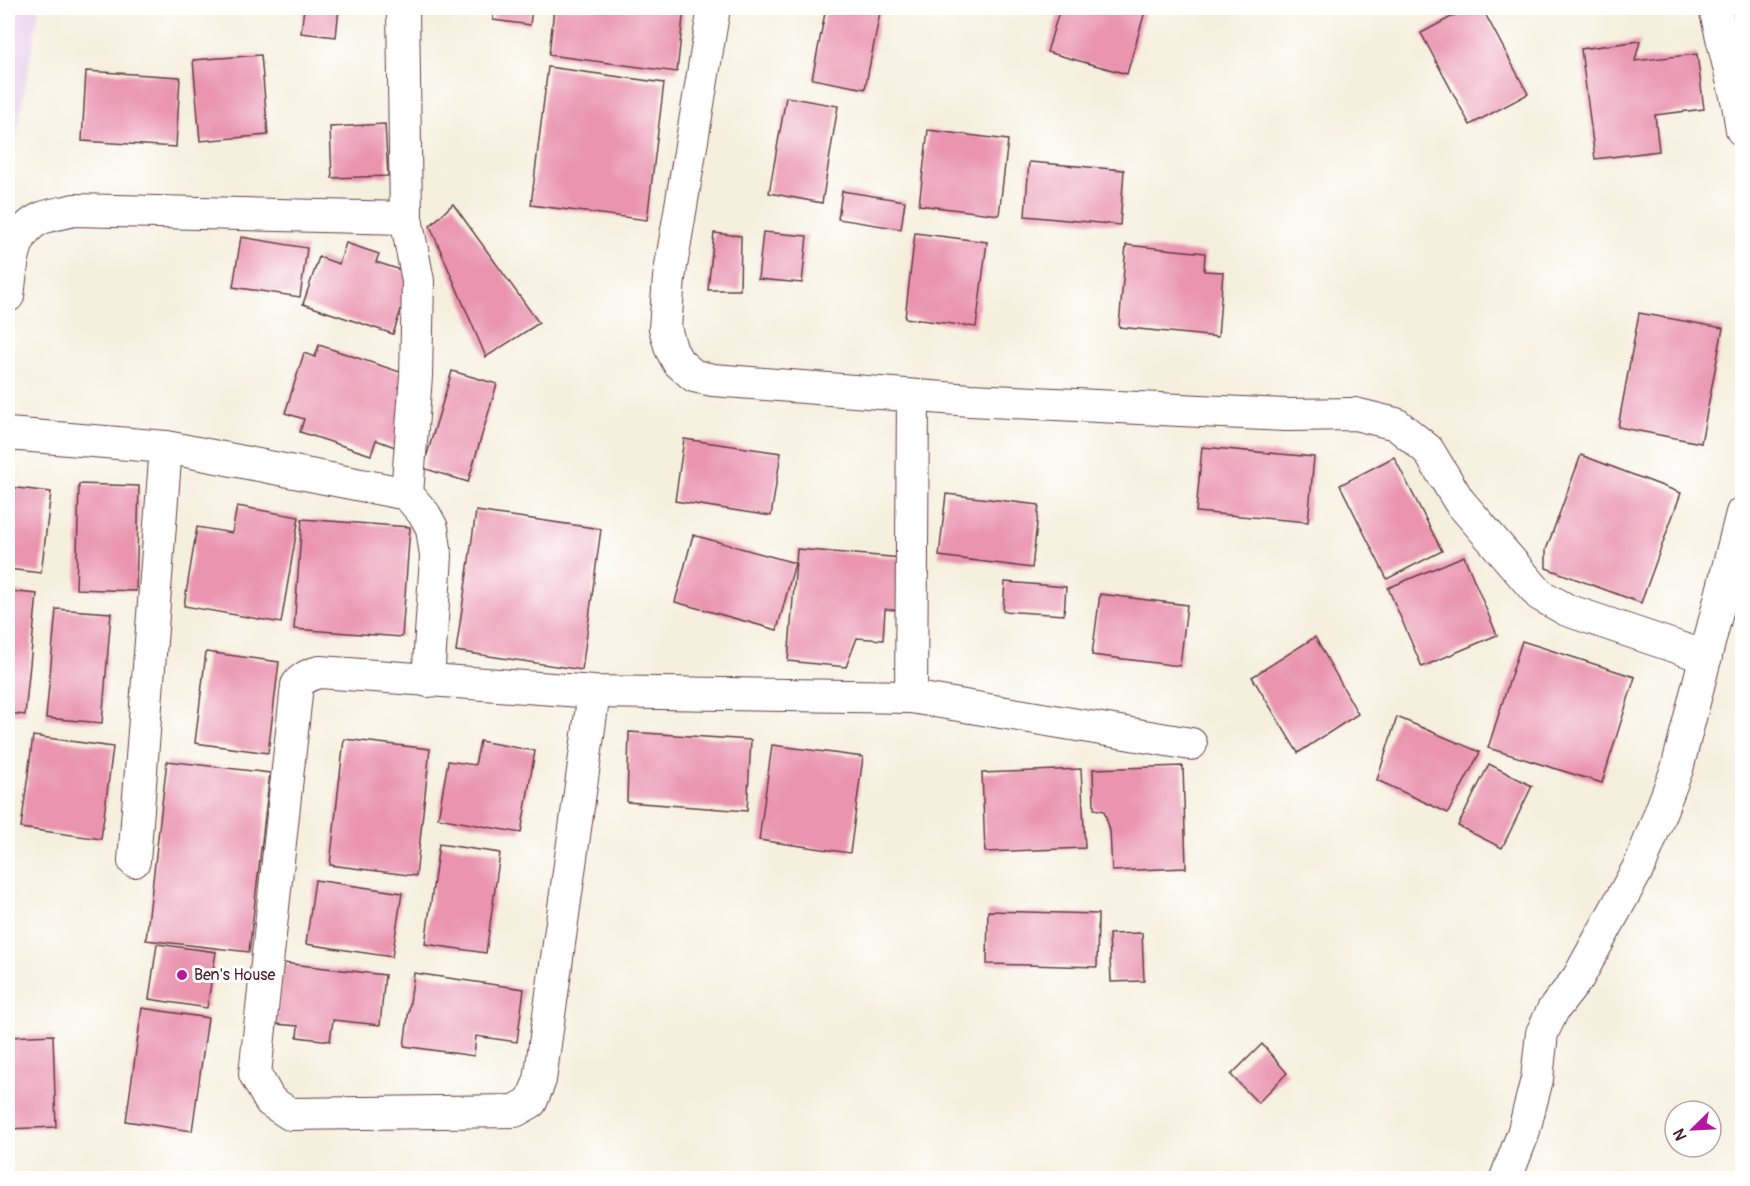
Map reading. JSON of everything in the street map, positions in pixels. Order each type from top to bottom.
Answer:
[{"type":"street","points":[[403,8],[406,218],[418,280],[416,376],[408,494],[432,528],[436,556],[428,681]]},
{"type":"street","points":[[714,8],[669,278],[665,328],[671,349],[678,362],[694,376],[713,381],[970,400],[1274,415],[1354,414],[1396,424],[1428,450],[1459,501],[1539,595],[1567,610],[1706,657]]},
{"type":"street","points":[[1715,8],[1743,130]]},
{"type":"street","points":[[8,296],[16,242],[29,225],[42,218],[74,210],[406,218]]},
{"type":"street","points":[[911,698],[913,396]]},
{"type":"street","points":[[8,434],[166,447],[408,494]]},
{"type":"street","points":[[134,861],[166,447]]},
{"type":"street","points":[[1506,1179],[1524,1134],[1537,1079],[1542,1033],[1553,1010],[1578,978],[1641,863],[1677,769],[1743,513]]},
{"type":"street","points":[[594,692],[540,1080],[531,1102],[515,1111],[290,1114],[270,1101],[255,1074],[297,685],[302,678],[320,672],[594,692],[911,698],[1191,744]]},
{"type":"shaded area","points":[[8,8],[39,8],[12,161],[8,160]]},
{"type":"building","points":[[304,8],[339,8],[336,37],[301,33]]},
{"type":"building","points":[[494,8],[532,8],[530,25],[493,20]]},
{"type":"building","points":[[554,8],[684,8],[677,72],[549,55]]},
{"type":"building","points":[[826,8],[881,8],[865,89],[812,79]]},
{"type":"building","points":[[1060,8],[1146,8],[1127,74],[1047,52]]},
{"type":"building","points":[[1468,8],[1482,8],[1528,94],[1470,125],[1421,33]]},
{"type":"building","points":[[1640,41],[1635,61],[1697,54],[1704,109],[1655,115],[1659,151],[1595,159],[1581,49]]},
{"type":"building","points":[[261,55],[268,135],[200,141],[193,60]]},
{"type":"building","points":[[548,67],[664,83],[647,220],[531,205]]},
{"type":"building","points":[[86,71],[180,77],[176,147],[82,141]]},
{"type":"building","points":[[786,97],[838,106],[822,203],[769,193]]},
{"type":"building","points":[[385,124],[388,176],[332,178],[330,127]]},
{"type":"building","points":[[928,130],[1008,140],[999,215],[919,205]]},
{"type":"building","points":[[1029,162],[1124,170],[1120,225],[1025,216]]},
{"type":"building","points":[[842,191],[905,201],[901,229],[838,219]]},
{"type":"building","points":[[453,204],[539,323],[486,357],[430,226]]},
{"type":"building","points":[[763,232],[807,236],[802,283],[758,279]]},
{"type":"building","points":[[714,233],[741,236],[740,290],[708,290]]},
{"type":"building","points":[[915,233],[987,242],[976,327],[905,318]]},
{"type":"building","points":[[241,237],[307,248],[300,297],[233,287]]},
{"type":"building","points":[[346,243],[379,254],[376,262],[413,274],[393,334],[303,304],[319,257],[339,264]]},
{"type":"building","points":[[1126,245],[1205,253],[1204,271],[1223,272],[1218,337],[1119,327]]},
{"type":"building","points":[[1639,313],[1723,328],[1701,443],[1618,427]]},
{"type":"building","points":[[319,345],[409,375],[413,389],[395,447],[376,440],[371,455],[300,432],[304,419],[285,413],[304,353],[315,357]]},
{"type":"building","points":[[452,371],[497,384],[468,482],[423,468]]},
{"type":"building","points":[[684,439],[781,453],[771,516],[675,501]]},
{"type":"building","points":[[1202,447],[1314,457],[1308,522],[1196,512]]},
{"type":"building","points":[[1581,455],[1681,493],[1641,603],[1546,568],[1546,550]]},
{"type":"building","points":[[1394,457],[1442,551],[1387,579],[1340,485]]},
{"type":"building","points":[[79,484],[139,486],[136,591],[76,589]]},
{"type":"building","points":[[8,487],[51,492],[41,573],[8,569]]},
{"type":"building","points":[[946,494],[1039,505],[1032,568],[939,556]]},
{"type":"building","points":[[237,506],[299,517],[281,623],[184,606],[197,527],[232,533]]},
{"type":"building","points":[[476,511],[601,529],[582,670],[456,651]]},
{"type":"building","points":[[302,519],[410,527],[402,637],[294,629]]},
{"type":"building","points":[[693,535],[795,563],[777,630],[675,602]]},
{"type":"building","points":[[797,549],[902,558],[897,610],[885,609],[883,640],[857,638],[846,667],[788,661]]},
{"type":"building","points":[[1464,556],[1497,635],[1422,667],[1388,588]]},
{"type":"building","points":[[1005,582],[1066,587],[1064,615],[1003,611]]},
{"type":"building","points":[[8,591],[37,594],[25,715],[8,713]]},
{"type":"building","points":[[1100,594],[1187,605],[1180,666],[1092,655]]},
{"type":"building","points":[[56,609],[111,613],[102,723],[46,718]]},
{"type":"building","points":[[1315,637],[1358,714],[1298,753],[1252,677]]},
{"type":"building","points":[[1522,641],[1635,677],[1602,783],[1488,748]]},
{"type":"building","points":[[206,652],[279,662],[268,753],[195,743]]},
{"type":"building","points":[[1397,717],[1480,752],[1448,813],[1377,780]]},
{"type":"building","points":[[629,732],[751,740],[747,811],[627,802]]},
{"type":"building","points":[[33,736],[113,747],[101,839],[21,828]]},
{"type":"building","points":[[344,739],[430,749],[416,876],[330,865]]},
{"type":"building","points":[[480,741],[535,751],[521,833],[438,818],[448,761],[475,765]]},
{"type":"building","points":[[772,745],[863,757],[850,853],[759,840]]},
{"type":"building","points":[[167,761],[270,773],[249,952],[146,940]]},
{"type":"building","points":[[1489,764],[1532,786],[1502,848],[1458,826]]},
{"type":"building","points":[[1183,766],[1186,868],[1112,871],[1110,831],[1104,811],[1094,809],[1093,769]]},
{"type":"building","points":[[1081,769],[1085,848],[985,852],[982,773]]},
{"type":"building","points":[[439,844],[500,853],[486,953],[425,944]]},
{"type":"building","points":[[315,880],[402,893],[392,957],[306,944]]},
{"type":"building","points":[[988,911],[1098,914],[1097,967],[987,964]]},
{"type":"building","points":[[1142,933],[1144,981],[1111,982],[1109,934]]},
{"type":"building","name":"Ben's House","points":[[157,944],[216,952],[207,1008],[149,999]]},
{"type":"building","points":[[283,963],[385,975],[380,1025],[333,1020],[330,1041],[297,1037],[298,1026],[276,1024]]},
{"type":"building","points":[[414,973],[524,989],[517,1042],[476,1036],[474,1056],[404,1046]]},
{"type":"building","points":[[142,1008],[208,1018],[192,1131],[126,1121]]},
{"type":"building","points":[[53,1035],[56,1127],[8,1129],[8,1037]]},
{"type":"building","points":[[1262,1044],[1287,1073],[1258,1103],[1231,1075]]},
{"type":"place","name":"Ben's House","points":[[182,975]]}]
